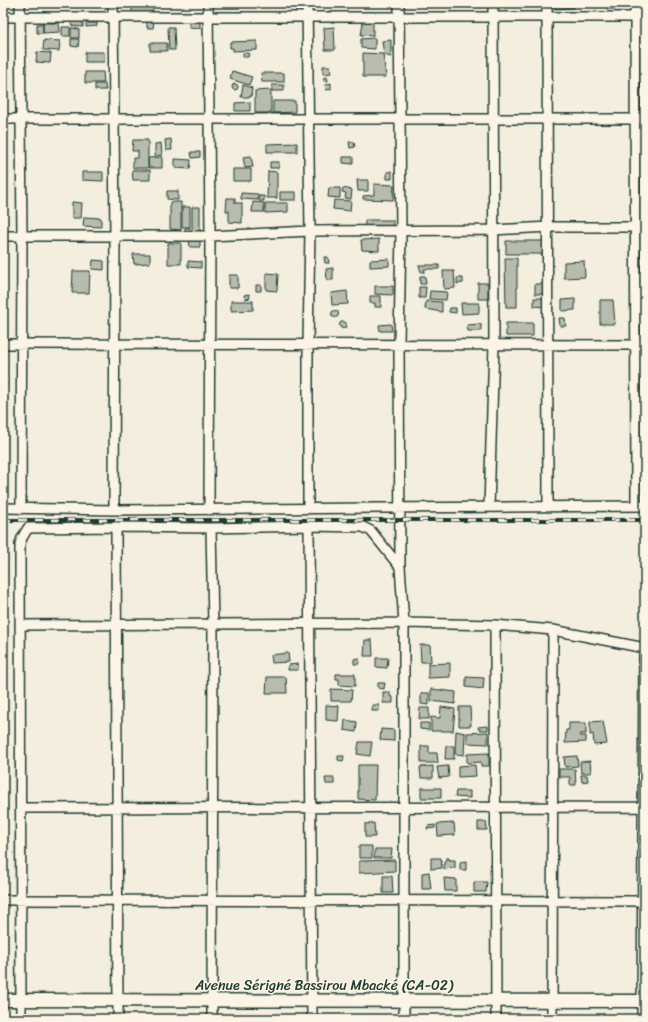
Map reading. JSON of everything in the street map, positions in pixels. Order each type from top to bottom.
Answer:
[{"type":"main road","name":"Avenue Sérigné Bassirou Mbacké (CA-02)","points":[[3,1000],[644,1001]]},
{"type":"street","points":[[20,3],[22,236],[21,509]]},
{"type":"street","points":[[113,3],[115,236],[114,510]]},
{"type":"street","points":[[208,3],[210,236],[209,510]]},
{"type":"street","points":[[307,3],[310,231],[308,508]]},
{"type":"street","points":[[398,3],[402,230],[400,344],[400,567],[404,622],[404,1019]]},
{"type":"street","points":[[489,507],[494,345],[493,3]]},
{"type":"street","points":[[547,3],[549,227],[548,507]]},
{"type":"street","points":[[3,508],[209,510],[641,506],[641,119],[635,3]]},
{"type":"street","points":[[3,17],[645,17]]},
{"type":"street","points":[[3,120],[641,119]]},
{"type":"street","points":[[3,236],[210,236],[310,231],[494,230],[549,227],[640,227]]},
{"type":"street","points":[[3,344],[641,345]]},
{"type":"street","points":[[21,1019],[20,544],[28,528],[116,526],[211,528],[309,526],[363,527],[371,530],[400,567]]},
{"type":"street","points":[[116,526],[118,1019]]},
{"type":"street","points":[[309,526],[312,1019]]},
{"type":"street","points":[[211,528],[213,624],[212,1019]]},
{"type":"street","points":[[20,625],[404,622],[495,625],[553,630],[644,648],[644,1001],[642,1019]]},
{"type":"street","points":[[495,625],[496,1019]]},
{"type":"street","points":[[552,1019],[553,630]]},
{"type":"street","points":[[21,808],[310,808],[496,806],[644,807]]},
{"type":"street","points":[[3,900],[644,901]]},
{"type":"building","points":[[132,3],[153,3],[153,13],[132,13]]},
{"type":"building","points":[[554,3],[574,3],[574,8],[555,9]]},
{"type":"building","points":[[607,3],[625,3],[625,9],[607,9]]},
{"type":"building","points":[[61,4],[67,4],[67,6],[61,7]]},
{"type":"building","points":[[72,22],[83,22],[83,27],[72,26]]},
{"type":"building","points":[[147,22],[154,22],[153,28],[147,28]]},
{"type":"building","points":[[189,22],[200,22],[200,28],[189,27]]},
{"type":"building","points":[[363,22],[373,22],[373,36],[361,35]]},
{"type":"building","points":[[43,23],[59,23],[60,32],[43,33]]},
{"type":"building","points":[[86,23],[97,23],[97,26],[86,27]]},
{"type":"building","points":[[37,24],[43,24],[43,33],[37,33]]},
{"type":"building","points":[[62,27],[70,27],[70,36],[62,36]]},
{"type":"building","points":[[168,27],[174,27],[175,50],[169,50]]},
{"type":"building","points":[[334,27],[335,50],[325,50],[324,28]]},
{"type":"building","points":[[71,28],[79,29],[79,38],[71,38]]},
{"type":"building","points":[[375,38],[375,49],[361,48],[361,39]]},
{"type":"building","points":[[71,39],[79,39],[78,47],[71,46]]},
{"type":"building","points":[[44,40],[60,41],[59,51],[43,50]]},
{"type":"building","points":[[391,40],[391,57],[384,55],[382,41]]},
{"type":"building","points":[[257,41],[257,50],[233,51],[233,48],[230,48],[230,42]]},
{"type":"building","points":[[150,43],[167,43],[167,51],[150,51]]},
{"type":"building","points":[[37,52],[51,53],[50,63],[36,62]]},
{"type":"building","points":[[85,52],[104,52],[104,62],[85,62]]},
{"type":"building","points":[[243,53],[249,53],[248,57],[243,57]]},
{"type":"building","points":[[363,53],[383,54],[386,77],[363,77]]},
{"type":"building","points":[[323,66],[330,66],[331,73],[323,74]]},
{"type":"building","points":[[232,71],[252,77],[249,85],[230,79]]},
{"type":"building","points":[[85,72],[103,72],[104,83],[85,83]]},
{"type":"building","points":[[261,73],[284,73],[284,82],[262,82]]},
{"type":"building","points":[[327,77],[328,81],[324,81],[323,78]]},
{"type":"building","points":[[331,83],[331,89],[326,90],[325,85]]},
{"type":"building","points":[[95,84],[105,84],[106,90],[95,90]]},
{"type":"building","points":[[235,84],[238,87],[235,90],[232,87]]},
{"type":"building","points":[[243,85],[252,88],[251,97],[241,97]]},
{"type":"building","points":[[272,85],[284,85],[284,91],[272,91]]},
{"type":"building","points":[[271,90],[271,113],[255,113],[255,91]]},
{"type":"building","points":[[273,101],[295,101],[295,112],[273,113]]},
{"type":"building","points":[[250,102],[250,111],[235,111],[235,103]]},
{"type":"building","points":[[171,139],[172,150],[166,150],[165,140]]},
{"type":"building","points":[[133,140],[148,140],[148,168],[133,168],[133,158],[138,158],[138,151],[132,151]]},
{"type":"building","points":[[349,142],[354,142],[355,147],[350,148]]},
{"type":"building","points":[[161,143],[162,155],[155,156],[155,144]]},
{"type":"building","points":[[297,143],[297,152],[267,152],[267,144]]},
{"type":"building","points":[[191,152],[200,152],[200,157],[192,158]]},
{"type":"building","points":[[251,156],[253,167],[245,168],[243,157]]},
{"type":"building","points":[[162,157],[162,168],[149,168],[148,158]]},
{"type":"building","points":[[343,157],[353,157],[353,164],[343,163]]},
{"type":"building","points":[[175,159],[191,160],[190,169],[175,168]]},
{"type":"building","points":[[270,162],[279,162],[279,168],[270,168]]},
{"type":"building","points":[[233,169],[251,169],[251,181],[233,181]]},
{"type":"building","points":[[132,170],[150,170],[150,180],[133,180]]},
{"type":"building","points":[[268,171],[277,172],[277,198],[267,198]]},
{"type":"building","points":[[392,171],[392,179],[387,179],[387,172]]},
{"type":"building","points":[[82,172],[103,172],[103,181],[82,180]]},
{"type":"building","points":[[357,180],[368,180],[368,191],[358,191]]},
{"type":"building","points":[[374,184],[394,185],[393,200],[363,199],[363,196],[374,195]]},
{"type":"building","points":[[329,188],[340,188],[340,198],[328,197]]},
{"type":"building","points":[[343,188],[352,190],[351,199],[345,198],[346,193],[342,192]]},
{"type":"building","points":[[167,191],[178,191],[178,200],[167,199]]},
{"type":"building","points":[[280,192],[296,192],[296,200],[280,200]]},
{"type":"building","points":[[241,193],[258,194],[258,200],[241,199]]},
{"type":"building","points":[[259,196],[264,196],[264,201],[259,201]]},
{"type":"building","points":[[227,198],[235,198],[235,203],[242,203],[242,223],[229,222],[229,211],[226,211]]},
{"type":"building","points":[[334,200],[351,201],[350,211],[333,209]]},
{"type":"building","points":[[72,202],[82,203],[81,218],[72,218]]},
{"type":"building","points":[[170,202],[181,202],[181,230],[170,229]]},
{"type":"building","points":[[253,202],[264,203],[264,212],[252,212]]},
{"type":"building","points":[[265,203],[288,203],[288,212],[265,213]]},
{"type":"building","points":[[182,207],[190,207],[190,227],[182,227]]},
{"type":"building","points":[[192,207],[200,207],[200,231],[192,231]]},
{"type":"building","points":[[84,217],[101,218],[101,227],[83,226]]},
{"type":"building","points":[[365,220],[393,220],[393,230],[365,232]]},
{"type":"building","points":[[185,228],[190,228],[190,232],[185,232]]},
{"type":"building","points":[[379,239],[379,251],[362,250],[361,240]]},
{"type":"building","points":[[189,240],[200,240],[200,247],[190,247]]},
{"type":"building","points":[[506,241],[544,241],[543,254],[506,254]]},
{"type":"building","points":[[168,243],[181,243],[181,264],[168,264]]},
{"type":"building","points":[[133,254],[150,254],[150,263],[134,264]]},
{"type":"building","points":[[324,257],[328,257],[329,263],[325,263]]},
{"type":"building","points":[[505,258],[517,258],[517,307],[506,307]]},
{"type":"building","points":[[389,259],[389,266],[370,267],[370,260]]},
{"type":"building","points":[[93,260],[104,261],[104,270],[92,269]]},
{"type":"building","points":[[188,261],[201,262],[201,268],[188,267]]},
{"type":"building","points":[[584,261],[585,277],[564,278],[564,262]]},
{"type":"building","points":[[419,265],[439,265],[439,269],[424,269],[425,272],[421,272]]},
{"type":"building","points":[[333,268],[333,280],[327,280],[326,269]]},
{"type":"building","points":[[73,271],[90,271],[89,293],[72,293]]},
{"type":"building","points":[[443,271],[454,271],[455,288],[444,289]]},
{"type":"building","points":[[266,273],[278,274],[277,291],[266,290]]},
{"type":"building","points":[[229,275],[238,275],[238,288],[229,288]]},
{"type":"building","points":[[420,276],[425,276],[426,284],[420,284]]},
{"type":"building","points":[[457,278],[463,278],[463,283],[457,284]]},
{"type":"building","points":[[478,283],[488,283],[488,299],[478,299]]},
{"type":"building","points":[[535,284],[544,284],[543,294],[535,294]]},
{"type":"building","points":[[256,285],[261,285],[261,291],[256,291]]},
{"type":"building","points":[[375,286],[393,286],[393,295],[375,294]]},
{"type":"building","points":[[419,287],[426,287],[425,298],[419,298]]},
{"type":"building","points":[[347,291],[348,304],[332,305],[331,293]]},
{"type":"building","points":[[430,291],[447,292],[446,300],[429,299]]},
{"type":"building","points":[[249,294],[250,298],[245,299],[244,295]]},
{"type":"building","points":[[370,296],[381,296],[381,307],[375,307],[375,303],[370,303]]},
{"type":"building","points":[[534,298],[544,298],[544,307],[534,306]]},
{"type":"building","points":[[575,299],[575,310],[562,311],[562,300]]},
{"type":"building","points":[[600,300],[613,300],[615,324],[600,324]]},
{"type":"building","points":[[231,301],[253,301],[253,310],[231,311]]},
{"type":"building","points":[[426,301],[442,302],[442,312],[425,309]]},
{"type":"building","points":[[461,303],[479,303],[479,313],[462,314]]},
{"type":"building","points":[[450,308],[456,308],[456,313],[449,312]]},
{"type":"building","points":[[335,311],[338,314],[335,317],[332,314]]},
{"type":"building","points":[[559,318],[565,318],[566,326],[560,326]]},
{"type":"building","points":[[343,322],[346,325],[343,328],[340,325]]},
{"type":"building","points":[[506,323],[533,323],[533,336],[506,336]]},
{"type":"building","points":[[391,324],[392,331],[380,331],[379,325]]},
{"type":"building","points":[[481,324],[481,331],[468,331],[467,325]]},
{"type":"building","points":[[365,640],[372,640],[373,656],[364,656]]},
{"type":"building","points":[[420,645],[430,645],[431,662],[421,662]]},
{"type":"building","points":[[288,653],[289,662],[272,663],[271,655]]},
{"type":"building","points":[[359,658],[359,664],[354,664],[354,659]]},
{"type":"building","points":[[376,658],[388,658],[387,668],[376,667]]},
{"type":"building","points":[[450,663],[450,677],[428,678],[428,664]]},
{"type":"building","points":[[298,664],[298,670],[288,670],[288,665]]},
{"type":"building","points":[[336,674],[355,674],[355,686],[339,685],[339,679],[336,679]]},
{"type":"building","points":[[267,677],[286,677],[287,693],[266,693]]},
{"type":"building","points":[[466,677],[484,678],[483,689],[466,687]]},
{"type":"building","points":[[378,683],[385,683],[384,689],[378,688]]},
{"type":"building","points":[[331,689],[352,690],[351,701],[331,701]]},
{"type":"building","points":[[431,689],[456,692],[455,704],[431,701]]},
{"type":"building","points":[[383,692],[390,692],[390,696],[393,697],[393,703],[383,703]]},
{"type":"building","points":[[421,693],[429,693],[429,705],[421,704]]},
{"type":"building","points":[[326,705],[339,706],[338,721],[326,720]]},
{"type":"building","points":[[372,705],[379,705],[379,711],[372,711]]},
{"type":"building","points":[[441,707],[455,709],[453,731],[431,731],[431,717],[440,718]]},
{"type":"building","points":[[459,707],[470,707],[471,726],[459,726]]},
{"type":"building","points":[[420,708],[429,708],[429,719],[419,719]]},
{"type":"building","points":[[345,720],[357,722],[356,732],[344,730]]},
{"type":"building","points":[[603,721],[607,744],[594,745],[593,734],[590,735],[590,722]]},
{"type":"building","points":[[420,723],[429,723],[429,730],[420,729]]},
{"type":"building","points":[[569,723],[586,723],[586,734],[580,734],[580,736],[586,736],[586,742],[565,743],[566,730],[569,730]]},
{"type":"building","points":[[488,726],[488,730],[479,730],[478,727]]},
{"type":"building","points":[[381,729],[394,730],[394,741],[380,740]]},
{"type":"building","points":[[456,731],[465,733],[464,755],[455,754]]},
{"type":"building","points":[[488,732],[488,744],[467,743],[467,733]]},
{"type":"building","points":[[359,742],[372,742],[370,756],[357,754]]},
{"type":"building","points":[[421,746],[429,746],[429,753],[437,753],[438,763],[421,763]]},
{"type":"building","points":[[446,746],[454,746],[454,759],[445,759]]},
{"type":"building","points":[[489,753],[489,766],[481,766],[481,762],[467,763],[467,754]]},
{"type":"building","points":[[338,756],[344,756],[343,761],[338,760]]},
{"type":"building","points":[[577,756],[578,766],[565,767],[564,757]]},
{"type":"building","points":[[590,761],[591,773],[581,773],[580,762]]},
{"type":"building","points":[[358,765],[376,765],[375,800],[358,799]]},
{"type":"building","points":[[475,765],[476,776],[458,777],[458,766]]},
{"type":"building","points":[[433,766],[433,778],[421,778],[420,767]]},
{"type":"building","points":[[448,766],[449,777],[439,778],[437,767]]},
{"type":"building","points":[[559,769],[575,769],[576,785],[570,785],[570,777],[559,777]]},
{"type":"building","points":[[581,775],[587,775],[588,781],[582,782]]},
{"type":"building","points":[[325,778],[334,778],[334,784],[326,784]]},
{"type":"building","points":[[421,788],[441,788],[441,798],[421,798]]},
{"type":"building","points":[[456,791],[470,791],[470,798],[455,797]]},
{"type":"building","points":[[478,822],[486,822],[487,830],[478,830]]},
{"type":"building","points":[[374,823],[375,837],[365,837],[365,824]]},
{"type":"building","points":[[454,823],[455,835],[438,836],[437,824]]},
{"type":"building","points":[[435,825],[435,828],[427,829],[428,826]]},
{"type":"building","points":[[359,846],[372,846],[372,858],[359,858]]},
{"type":"building","points":[[375,849],[392,849],[391,858],[374,858]]},
{"type":"building","points":[[431,858],[441,858],[442,868],[431,869]]},
{"type":"building","points":[[446,858],[449,858],[449,860],[455,860],[455,868],[444,869],[444,861]]},
{"type":"building","points":[[395,860],[395,871],[359,873],[359,861]]},
{"type":"building","points":[[466,861],[466,870],[460,870],[460,862]]},
{"type":"building","points":[[429,872],[431,889],[422,889],[422,873]]},
{"type":"building","points":[[383,876],[392,876],[393,893],[383,893]]},
{"type":"building","points":[[444,878],[456,879],[456,891],[445,891]]},
{"type":"building","points":[[474,882],[487,882],[486,892],[474,892]]},
{"type":"railway","points":[[3,520],[645,520]]}]
